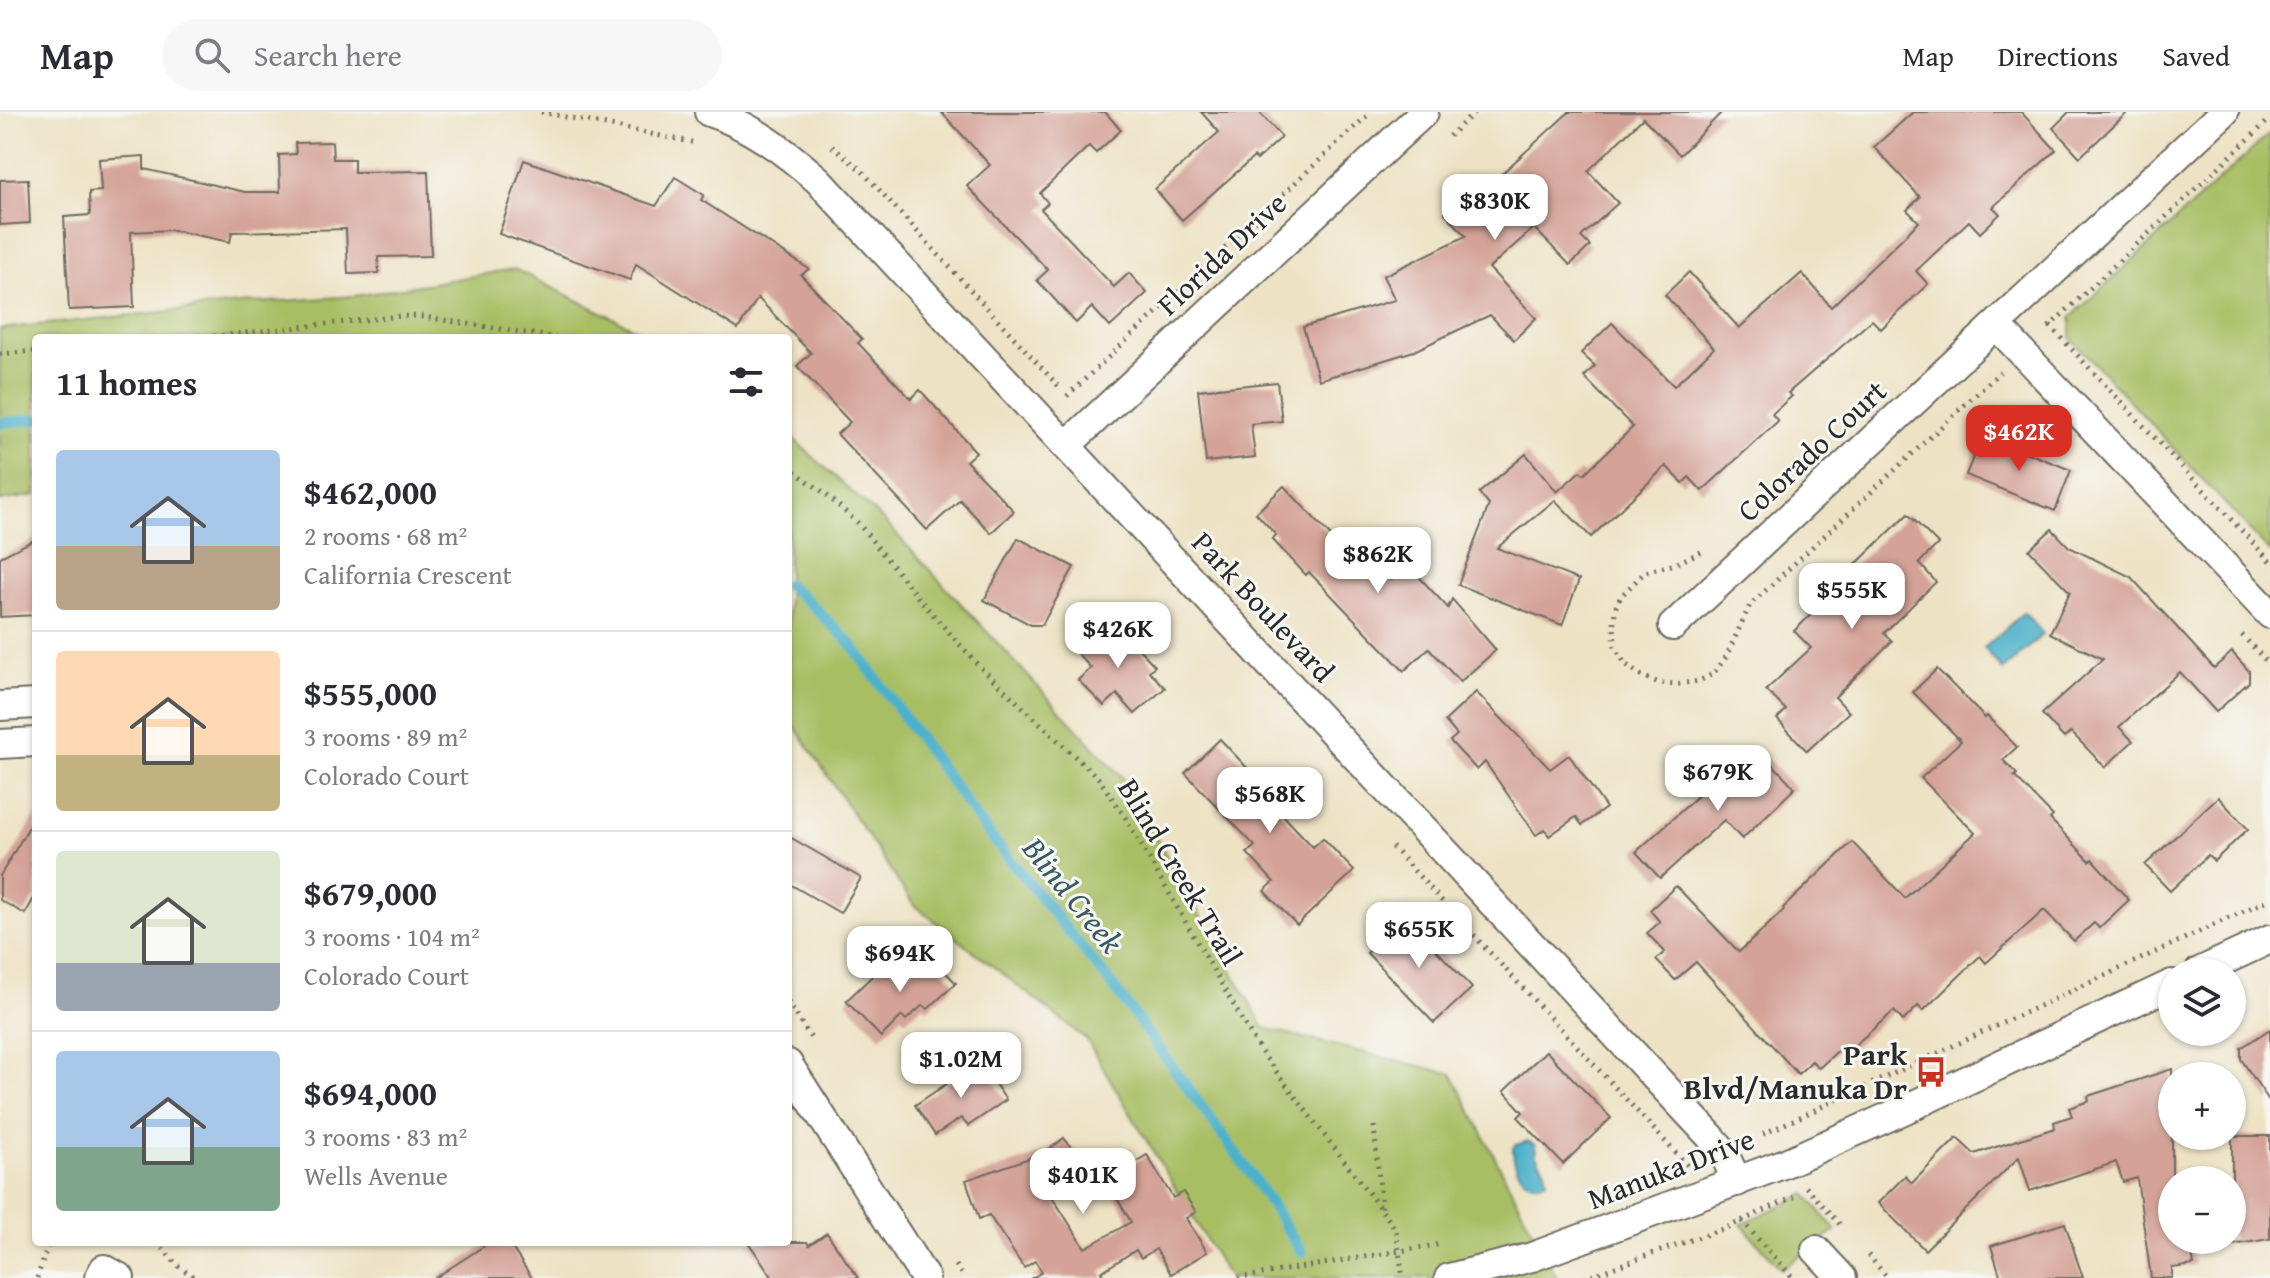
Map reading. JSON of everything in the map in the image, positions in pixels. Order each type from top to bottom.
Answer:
[{"type":"street","name":"Park Boulevard","points":[[709,112],[747,128],[775,145],[818,180],[1717,1143],[1737,1182]]},
{"type":"street","name":"Florida Drive","points":[[1066,446],[1424,112]]},
{"type":"street","name":"Colorado Court","points":[[1673,626],[2224,112]]},
{"type":"street","points":[[1997,326],[2270,614]]},
{"type":"street","points":[[0,706],[32,704]]},
{"type":"street","points":[[0,744],[32,742]]},
{"type":"street","points":[[2229,958],[2270,939]]},
{"type":"street","name":"Manuka Drive","points":[[1449,1278],[1532,1257],[1737,1182],[1897,1113],[2158,991]]},
{"type":"street","points":[[792,1070],[925,1278]]},
{"type":"street","points":[[1816,1250],[1842,1278]]},
{"type":"street","points":[[99,1278],[104,1269],[120,1278]]},
{"type":"path","points":[[541,112],[672,137],[707,147]]},
{"type":"path","points":[[821,137],[858,167],[1067,396],[1371,112]]},
{"type":"path","points":[[2270,119],[2050,326],[2270,561]]},
{"type":"path","points":[[235,334],[401,316],[532,334]]},
{"type":"path","points":[[0,354],[32,351]]},
{"type":"path","name":"Blind Creek Trail","points":[[792,470],[858,523],[920,600],[979,666],[1099,779],[1125,817],[1259,1049],[1396,1231],[1403,1278]]},
{"type":"path","points":[[1385,840],[1688,1166],[1673,1171]]},
{"type":"path","points":[[1758,1137],[2270,899]]},
{"type":"path","points":[[1374,1126],[1383,1211]]},
{"type":"path","points":[[1742,1221],[1793,1278]]},
{"type":"path","points":[[1238,1278],[1452,1243]]},
{"type":"path","points":[[37,1278],[48,1246]]},
{"type":"path","points":[[160,1246],[178,1266],[195,1278]]},
{"type":"green space","points":[[2270,133],[2270,552],[2071,338],[2071,317]]},
{"type":"green space","points":[[514,269],[646,334],[32,334],[32,496],[0,501],[0,329],[239,304],[355,296]]},
{"type":"green space","points":[[792,438],[885,522],[1122,777],[1264,1028],[1452,1074],[1557,1278],[1229,1278],[1086,1039],[913,904],[792,722]]},
{"type":"green space","points":[[1806,1194],[1836,1231],[1781,1269],[1741,1224]]},
{"type":"water","points":[[2024,612],[2043,634],[2003,670],[1984,648]]},
{"type":"water","points":[[1528,1141],[1535,1145],[1536,1156],[1545,1170],[1547,1180],[1539,1183],[1522,1176],[1515,1163],[1513,1148]]},
{"type":"building","points":[[941,112],[1105,112],[1121,130],[1096,153],[1089,146],[1040,193],[1048,203],[1041,209],[1114,287],[1129,273],[1147,293],[1110,327],[1092,307],[1076,323],[1037,280],[1048,270],[967,186],[990,165]]},
{"type":"building","points":[[1201,112],[1259,112],[1282,137],[1257,160],[1254,157],[1182,220],[1155,189],[1219,132]]},
{"type":"building","points":[[1569,112],[1722,112],[1680,155],[1643,118],[1588,171],[1618,203],[1581,237],[1590,246],[1570,265],[1534,228],[1489,268],[1536,318],[1514,340],[1490,315],[1414,351],[1319,380],[1303,327],[1395,300],[1383,276],[1466,236],[1445,213],[1479,183],[1485,189]]},
{"type":"building","points":[[1913,112],[2021,112],[2056,150],[1993,207],[2000,214],[1980,233],[1969,221],[1916,271],[1928,284],[1881,329],[1872,320],[1788,393],[1792,396],[1772,414],[1778,421],[1702,491],[1689,477],[1683,483],[1666,466],[1591,537],[1555,500],[1497,548],[1579,580],[1562,625],[1458,585],[1489,505],[1479,493],[1526,454],[1557,492],[1580,471],[1584,474],[1633,427],[1584,377],[1595,366],[1581,353],[1612,323],[1674,386],[1714,348],[1665,295],[1689,272],[1739,328],[1802,273],[1831,307],[1919,222],[1907,210],[1920,197],[1874,147]]},
{"type":"building","points":[[2069,112],[2128,112],[2080,157],[2053,128]]},
{"type":"building","points":[[332,142],[333,159],[354,159],[354,172],[428,171],[431,256],[378,257],[379,273],[348,274],[346,229],[232,232],[230,242],[172,230],[131,232],[134,307],[69,310],[64,217],[90,215],[89,192],[101,191],[99,159],[144,156],[144,169],[245,192],[280,192],[279,155],[296,154],[295,143]]},
{"type":"building","points":[[524,160],[656,206],[675,177],[704,195],[701,200],[809,269],[801,275],[862,339],[858,343],[911,399],[920,390],[976,452],[966,461],[1014,511],[991,533],[960,500],[927,530],[837,434],[850,422],[797,366],[811,353],[758,298],[738,329],[636,264],[630,280],[499,234]]},
{"type":"building","points":[[28,179],[30,223],[0,225],[0,180]]},
{"type":"building","points":[[1277,382],[1282,421],[1251,424],[1255,457],[1206,462],[1198,390]]},
{"type":"building","points":[[1982,435],[2071,470],[2055,511],[1966,475]]},
{"type":"building","points":[[1284,486],[1370,578],[1380,569],[1391,580],[1407,564],[1448,608],[1452,599],[1496,650],[1460,682],[1429,648],[1404,671],[1309,572],[1306,575],[1272,539],[1276,535],[1256,513]]},
{"type":"building","points":[[1908,514],[1938,544],[1919,563],[1936,582],[1884,633],[1892,641],[1835,697],[1849,712],[1807,751],[1777,719],[1786,710],[1766,690],[1811,648],[1794,631],[1860,567],[1856,564]]},
{"type":"building","points":[[2052,529],[2069,547],[2131,577],[2214,668],[2232,652],[2249,671],[2249,682],[2216,712],[2180,672],[2119,727],[2133,741],[2105,767],[2071,732],[2064,738],[2042,714],[2103,659],[2050,633],[2070,592],[2029,550]]},
{"type":"building","points":[[1018,538],[1074,567],[1042,625],[1031,625],[984,600]]},
{"type":"building","points":[[32,541],[32,615],[0,617],[0,557]]},
{"type":"building","points":[[1105,622],[1121,640],[1126,635],[1155,666],[1149,671],[1165,688],[1135,714],[1117,694],[1104,706],[1078,680],[1091,668],[1074,650]]},
{"type":"building","points":[[1937,669],[2017,747],[2003,760],[2017,774],[2014,776],[2053,816],[2050,819],[2129,900],[2099,928],[2094,923],[2074,941],[2044,910],[1986,963],[1980,956],[1923,1011],[1918,1006],[1903,1021],[1894,1011],[1848,1051],[1843,1046],[1819,1068],[1812,1061],[1798,1074],[1696,962],[1675,980],[1656,960],[1665,952],[1647,933],[1660,922],[1650,910],[1676,886],[1739,952],[1852,842],[1905,898],[1975,833],[1921,778],[1961,741],[1913,692]]},
{"type":"building","points":[[1476,692],[1550,769],[1569,755],[1606,808],[1582,825],[1576,817],[1549,836],[1545,829],[1536,835],[1485,762],[1477,770],[1450,741],[1457,735],[1445,721]]},
{"type":"building","points":[[1220,739],[1266,788],[1261,792],[1313,847],[1323,838],[1354,871],[1297,925],[1264,891],[1274,882],[1247,853],[1255,846],[1185,773]]},
{"type":"building","points":[[1765,756],[1795,788],[1742,839],[1724,820],[1660,878],[1636,852],[1735,762],[1746,774]]},
{"type":"building","points":[[2218,797],[2248,829],[2214,861],[2208,855],[2170,891],[2145,865]]},
{"type":"building","points":[[32,822],[32,902],[25,914],[0,900],[0,876]]},
{"type":"building","points":[[792,838],[861,878],[840,913],[792,885]]},
{"type":"building","points":[[1405,917],[1472,988],[1434,1023],[1367,953]]},
{"type":"building","points":[[929,955],[956,983],[928,1009],[923,1005],[906,1020],[902,1016],[881,1037],[846,1001],[886,963],[902,980]]},
{"type":"building","points":[[2270,1029],[2270,1102],[2246,1062],[2241,1059],[2241,1048]]},
{"type":"building","points":[[1546,1051],[1611,1118],[1563,1164],[1518,1117],[1523,1112],[1504,1091]]},
{"type":"building","points":[[980,1062],[1006,1100],[968,1126],[961,1118],[935,1135],[915,1105]]},
{"type":"building","points":[[2158,1074],[2158,1150],[2172,1150],[2172,1166],[2158,1166],[2158,1254],[2192,1254],[2194,1265],[2172,1268],[2172,1278],[2151,1278],[2137,1178],[2123,1182],[2116,1162],[2030,1191],[2019,1157],[1925,1250],[1878,1203],[1905,1176],[1912,1183],[1957,1138],[1974,1154],[2055,1128],[2054,1122],[2072,1116],[2069,1108],[2089,1101],[2088,1096]]},
{"type":"building","points":[[2246,1136],[2270,1136],[2270,1239],[2246,1243],[2246,1166],[2232,1166],[2232,1150],[2246,1150]]},
{"type":"building","points":[[1064,1138],[1087,1168],[1051,1195],[1085,1248],[1131,1222],[1106,1180],[1147,1155],[1173,1198],[1183,1192],[1196,1212],[1186,1218],[1207,1252],[1171,1274],[1156,1249],[1141,1258],[1136,1250],[1101,1272],[1105,1278],[1032,1278],[1042,1272],[1035,1261],[1024,1268],[989,1215],[979,1219],[966,1180],[1044,1153]]},
{"type":"building","points":[[2065,1223],[2083,1278],[2001,1278],[1991,1246]]},
{"type":"building","points":[[827,1233],[858,1278],[773,1278],[751,1246],[792,1246],[792,1242],[807,1242],[809,1245]]},
{"type":"building","points":[[484,1246],[511,1246],[532,1278],[435,1278]]},
{"type":"waterway","name":"Blind Creek","points":[[0,423],[32,419]]},
{"type":"waterway","name":"Blind Creek","points":[[792,588],[852,645],[984,828],[1113,986],[1251,1174],[1302,1252]]},
{"type":"place","name":"Park Blvd/Manuka Dr","points":[[1931,1072]]}]
